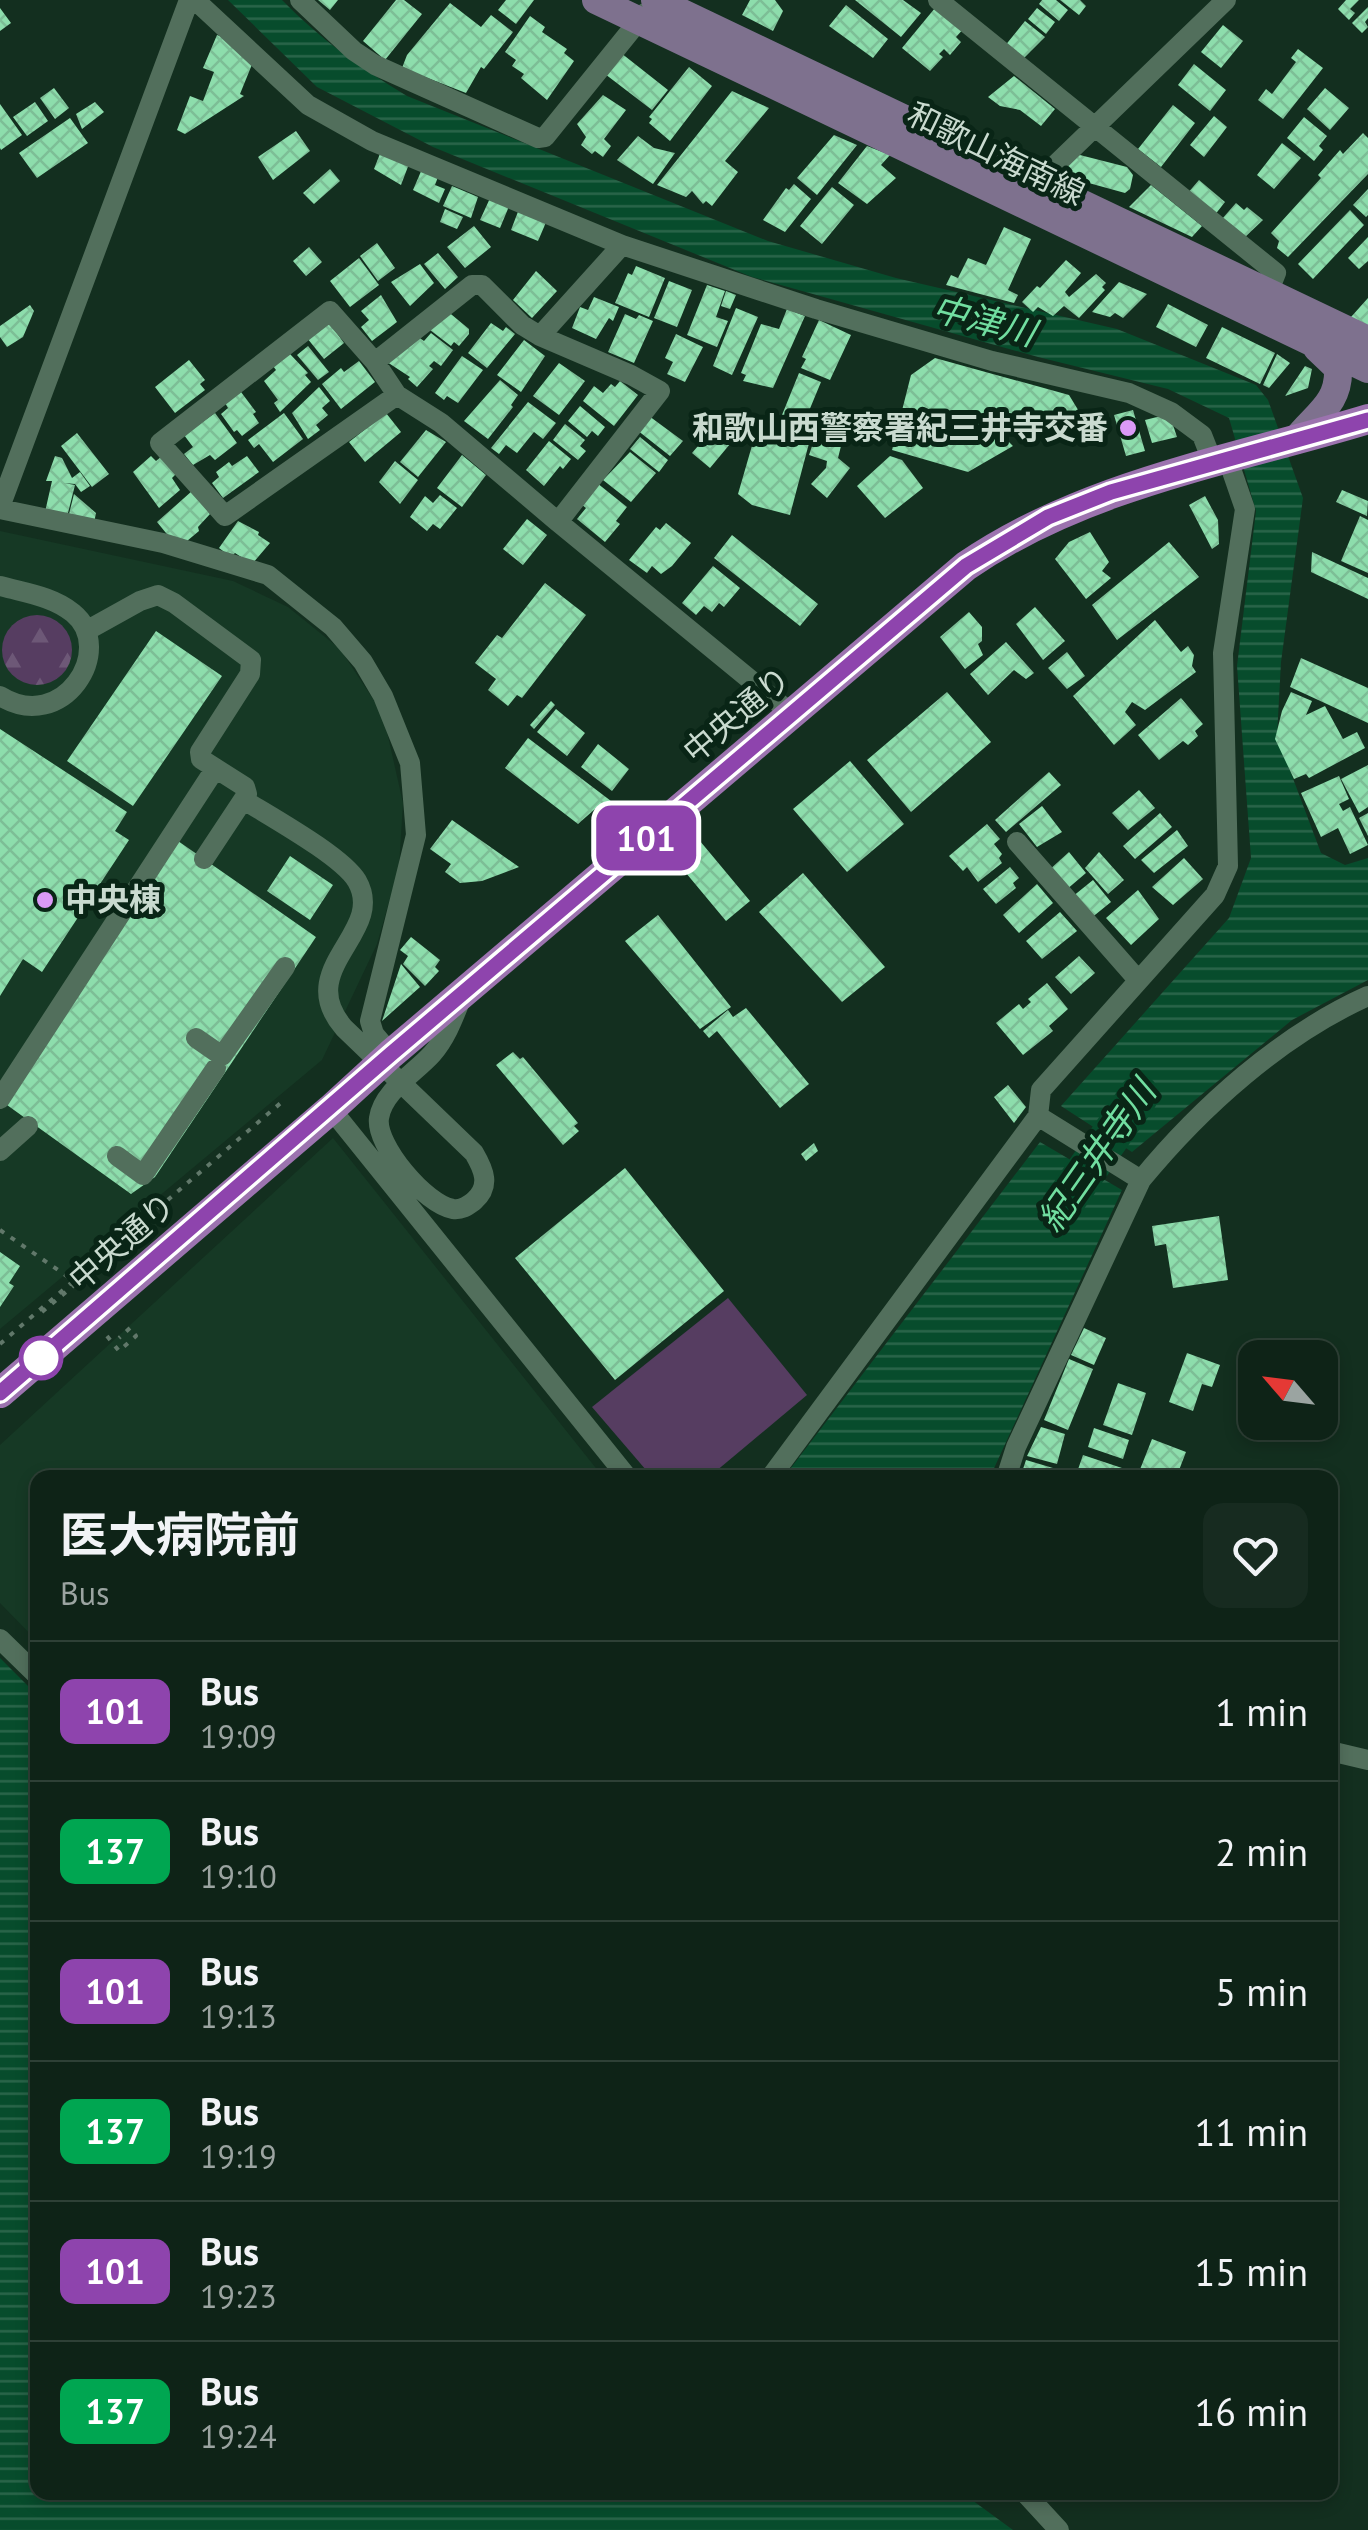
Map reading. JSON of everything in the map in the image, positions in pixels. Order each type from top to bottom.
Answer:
[{"type":"highway","name":"中央通り","points":[[0,1393],[932,593],[994,547],[1048,517],[1111,492],[1368,420]]},
{"type":"main road","name":"和歌山海南線","points":[[596,0],[651,5],[1368,369]]},
{"type":"main road","name":"和歌山海南線","points":[[1036,198],[1268,293],[1368,340]]},
{"type":"main road","points":[[1295,442],[1329,407],[1338,377],[1334,362],[1301,338]]},
{"type":"street","points":[[391,1054],[374,1034],[370,1021],[414,851],[415,817],[410,762],[383,696],[362,662],[333,628],[268,575],[163,543],[0,508],[192,0],[308,106],[404,155],[622,245],[816,309],[992,361],[1129,393],[1171,412],[1202,435],[1226,460],[1245,509],[1223,653],[1228,866],[1215,896],[1040,1090],[1043,1118],[776,1470]]},
{"type":"street","points":[[300,0],[354,51],[376,65],[538,138],[545,137],[651,5]]},
{"type":"street","points":[[938,0],[1276,273],[1268,293]]},
{"type":"street","points":[[1036,198],[1048,172],[1226,0]]},
{"type":"street","points":[[540,336],[622,245]]},
{"type":"street","points":[[375,362],[472,285],[482,286],[522,326],[660,391],[558,522]]},
{"type":"street","points":[[397,395],[225,516],[160,443],[330,311],[375,362],[397,395],[441,423],[792,714]]},
{"type":"street","points":[[0,586],[52,600],[77,616],[86,632],[88,652],[74,689],[58,700],[40,706],[16,706],[0,696]]},
{"type":"street","points":[[86,632],[140,601],[158,596],[246,654],[253,668],[200,752],[201,760],[245,787],[244,800],[204,860]]},
{"type":"street","points":[[0,1098],[214,769]]},
{"type":"street","points":[[244,800],[320,850],[356,880],[363,899],[358,924],[334,963],[326,991],[331,1013],[474,1154],[485,1183],[481,1193],[462,1209],[436,1202],[418,1188],[384,1142],[378,1124],[388,1098],[433,1054],[447,1033],[463,993]]},
{"type":"street","points":[[1017,842],[1138,980]]},
{"type":"street","points":[[196,1038],[222,1056],[285,968]]},
{"type":"street","points":[[1008,1470],[1135,1176],[1278,1048],[1331,1013],[1368,996]]},
{"type":"street","points":[[117,1156],[143,1175],[216,1068]]},
{"type":"street","points":[[331,1109],[622,1470]]},
{"type":"street","points":[[1043,1118],[1135,1176]]},
{"type":"street","points":[[0,1150],[28,1125]]},
{"type":"street","points":[[0,1638],[30,1668]]},
{"type":"street","points":[[1338,1753],[1368,1760]]},
{"type":"street","points":[[1031,2500],[1059,2530]]},
{"type":"path","points":[[0,1344],[284,1101]]},
{"type":"path","points":[[0,1230],[74,1282]]},
{"type":"path","points":[[42,1312],[102,1262]]},
{"type":"shaded area","points":[[0,531],[233,581],[288,607],[340,649],[383,714],[403,803],[399,867],[377,944],[322,1060],[0,1329]]},
{"type":"shaded area","points":[[333,1138],[597,1470],[30,1470],[30,1634],[0,1603],[0,1445]]},
{"type":"green space","points":[[37,615],[62,625],[72,650],[62,675],[37,685],[12,675],[2,650],[12,625]]},
{"type":"green space","points":[[728,1298],[807,1395],[717,1470],[646,1470],[592,1407]]},
{"type":"water","name":"中津川","points":[[228,0],[282,0],[342,52],[407,96],[768,241],[896,278],[1117,329],[1256,385],[1268,400],[1303,498],[1281,662],[1277,736],[1321,853],[1345,865],[1368,858],[1368,980],[1292,1020],[1132,1152],[1061,1106],[1229,918],[1251,858],[1237,666],[1256,511],[1229,418],[1168,389],[752,277],[433,147],[317,87]]},
{"type":"water","points":[[1040,1142],[1122,1190],[993,1470],[789,1470]]},
{"type":"water","points":[[0,1658],[30,1688],[30,2500],[972,2500],[1013,2530],[0,2530]]},
{"type":"building","points":[[318,0],[338,0],[330,10]]},
{"type":"building","points":[[396,0],[404,0],[422,14],[385,60],[363,41]]},
{"type":"building","points":[[506,0],[534,0],[516,24],[498,10]]},
{"type":"building","points":[[750,0],[775,0],[783,11],[773,31],[742,15]]},
{"type":"building","points":[[855,0],[903,0],[921,13],[901,37]]},
{"type":"building","points":[[1042,0],[1056,0],[1068,10],[1059,21],[1039,4]]},
{"type":"building","points":[[1060,0],[1080,0],[1086,6],[1079,15]]},
{"type":"building","points":[[1346,0],[1359,0],[1350,9],[1355,13],[1349,20],[1338,9]]},
{"type":"building","points":[[450,3],[481,27],[491,15],[513,32],[484,69],[481,67],[466,93],[402,68],[407,55]]},
{"type":"building","points":[[846,5],[888,39],[873,58],[829,26]]},
{"type":"building","points":[[1368,7],[1368,27],[1362,33],[1352,23]]},
{"type":"building","points":[[0,8],[11,23],[0,31]]},
{"type":"building","points":[[935,8],[966,26],[956,37],[961,42],[950,55],[944,49],[939,54],[943,57],[930,71],[902,48]]},
{"type":"building","points":[[1037,8],[1055,22],[1046,34],[1028,19]]},
{"type":"building","points":[[530,16],[545,27],[542,32],[567,49],[564,53],[574,61],[547,100],[521,78],[524,74],[512,66],[516,60],[505,52]]},
{"type":"building","points":[[1025,21],[1045,37],[1021,61],[1004,47]]},
{"type":"building","points":[[1223,25],[1243,41],[1221,68],[1201,52]]},
{"type":"building","points":[[217,35],[228,39],[253,62],[240,94],[244,96],[185,134],[177,130],[190,96],[203,101],[214,72],[203,68]]},
{"type":"building","points":[[1298,49],[1323,68],[1283,119],[1258,100],[1266,89],[1272,94],[1296,62],[1291,58]]},
{"type":"building","points":[[621,53],[668,90],[652,110],[605,74]]},
{"type":"building","points":[[1194,64],[1226,90],[1210,111],[1178,85]]},
{"type":"building","points":[[689,67],[712,86],[670,141],[649,123],[649,117]]},
{"type":"building","points":[[1014,76],[1055,109],[1041,126],[1020,110],[1000,106],[988,97]]},
{"type":"building","points":[[54,88],[69,108],[55,119],[40,98]]},
{"type":"building","points":[[1325,88],[1349,108],[1330,130],[1307,109]]},
{"type":"building","points":[[732,91],[769,108],[725,161],[738,172],[712,206],[706,201],[703,204],[692,191],[686,197],[657,185]]},
{"type":"building","points":[[603,95],[626,110],[604,139],[611,146],[603,157],[581,145],[586,137],[577,124]]},
{"type":"building","points":[[35,102],[48,121],[27,136],[13,117]]},
{"type":"building","points":[[95,102],[104,112],[82,129],[76,114]]},
{"type":"building","points":[[0,104],[22,135],[1,150],[0,148]]},
{"type":"building","points":[[1173,105],[1195,123],[1161,167],[1138,149]]},
{"type":"building","points":[[1214,116],[1227,127],[1204,157],[1190,145]]},
{"type":"building","points":[[1304,117],[1327,136],[1314,161],[1287,138]]},
{"type":"building","points":[[70,118],[88,143],[37,178],[19,153]]},
{"type":"building","points":[[296,131],[310,151],[273,180],[258,157]]},
{"type":"building","points":[[1363,133],[1368,138],[1368,174],[1288,257],[1277,248],[1279,241],[1271,233],[1321,178],[1318,175],[1340,150],[1343,154]]},
{"type":"building","points":[[834,135],[857,145],[817,195],[797,178]]},
{"type":"building","points":[[638,136],[654,148],[675,153],[653,184],[617,160]]},
{"type":"building","points":[[1282,143],[1301,158],[1274,189],[1257,175]]},
{"type":"building","points":[[867,146],[890,155],[881,165],[896,178],[867,204],[838,183]]},
{"type":"building","points":[[381,151],[409,164],[401,185],[374,169]]},
{"type":"building","points":[[1076,154],[1127,167],[1133,175],[1130,189],[1125,193],[1067,177],[1064,165]]},
{"type":"building","points":[[330,169],[340,181],[314,204],[303,193]]},
{"type":"building","points":[[422,169],[438,177],[435,185],[445,189],[439,203],[413,190]]},
{"type":"building","points":[[1199,180],[1225,202],[1214,216],[1187,194]]},
{"type":"building","points":[[794,184],[811,199],[785,232],[763,220],[786,188],[789,190]]},
{"type":"building","points":[[1151,185],[1202,226],[1192,237],[1129,207]]},
{"type":"building","points":[[452,186],[478,197],[471,218],[443,206]]},
{"type":"building","points":[[832,187],[854,205],[822,244],[800,226]]},
{"type":"building","points":[[1368,189],[1368,215],[1366,217],[1353,205]]},
{"type":"building","points":[[491,196],[510,204],[500,228],[480,220]]},
{"type":"building","points":[[1236,203],[1263,220],[1244,238],[1222,219]]},
{"type":"building","points":[[445,209],[463,217],[457,229],[440,222]]},
{"type":"building","points":[[519,209],[547,220],[538,241],[511,230]]},
{"type":"building","points":[[1350,210],[1364,225],[1313,279],[1298,264]]},
{"type":"building","points":[[474,226],[491,247],[465,268],[447,247]]},
{"type":"building","points":[[1004,227],[1031,239],[1008,290],[1018,295],[1014,303],[946,285],[951,275],[958,278],[968,258],[986,265]]},
{"type":"building","points":[[1368,237],[1368,261],[1359,269],[1348,258]]},
{"type":"building","points":[[377,243],[395,268],[378,281],[360,256]]},
{"type":"building","points":[[309,247],[322,262],[306,276],[293,261]]},
{"type":"building","points":[[438,253],[458,277],[445,289],[424,264]]},
{"type":"building","points":[[359,258],[379,285],[350,307],[330,281]]},
{"type":"building","points":[[1066,260],[1081,273],[1065,292],[1069,297],[1096,274],[1106,283],[1102,287],[1105,290],[1079,318],[1064,306],[1053,316],[1038,307],[1033,312],[1022,302]]},
{"type":"building","points":[[420,264],[434,283],[410,306],[391,282]]},
{"type":"building","points":[[636,266],[665,278],[649,317],[615,303],[628,273],[632,275]]},
{"type":"building","points":[[536,271],[557,291],[532,318],[513,300]]},
{"type":"building","points":[[669,281],[692,290],[677,327],[654,318]]},
{"type":"building","points":[[1119,282],[1147,294],[1123,318],[1115,313],[1110,317],[1092,312]]},
{"type":"building","points":[[707,285],[725,291],[716,317],[728,321],[717,347],[687,335]]},
{"type":"building","points":[[726,291],[736,295],[730,309],[721,306]]},
{"type":"building","points":[[381,295],[397,322],[372,341],[361,327],[369,320],[361,311]]},
{"type":"building","points":[[594,297],[619,307],[613,321],[609,318],[596,339],[572,328],[580,307],[588,310]]},
{"type":"building","points":[[1368,298],[1368,327],[1351,317]]},
{"type":"building","points":[[1168,304],[1208,325],[1196,347],[1156,327]]},
{"type":"building","points":[[30,305],[34,311],[23,337],[7,347],[0,337],[0,326]]},
{"type":"building","points":[[736,308],[758,317],[732,375],[713,366]]},
{"type":"building","points":[[787,309],[805,316],[773,388],[743,381],[746,375],[741,373],[761,324],[779,329]]},
{"type":"building","points":[[446,310],[469,329],[459,346],[454,342],[451,346],[430,330]]},
{"type":"building","points":[[625,314],[653,321],[634,363],[608,352]]},
{"type":"building","points":[[819,320],[851,335],[830,380],[801,368]]},
{"type":"building","points":[[328,321],[344,343],[324,359],[307,338]]},
{"type":"building","points":[[491,323],[515,334],[487,368],[468,353]]},
{"type":"building","points":[[1222,327],[1275,353],[1260,384],[1206,358]]},
{"type":"building","points":[[431,333],[453,350],[441,366],[434,361],[429,366],[433,369],[417,387],[410,377],[387,362],[417,336],[424,341]]},
{"type":"building","points":[[676,334],[703,347],[685,382],[667,374],[673,362],[665,358]]},
{"type":"building","points":[[524,340],[545,356],[521,392],[497,375]]},
{"type":"building","points":[[308,346],[329,372],[318,380],[297,355]]},
{"type":"building","points":[[290,354],[311,382],[280,412],[274,403],[278,400],[264,381],[276,370],[273,366]]},
{"type":"building","points":[[1277,354],[1290,363],[1269,388],[1263,385]]},
{"type":"building","points":[[462,356],[483,370],[458,403],[447,396],[444,400],[435,393]]},
{"type":"building","points":[[935,358],[1069,395],[1080,413],[1027,439],[1021,425],[1001,434],[1013,446],[968,472],[892,450],[911,375]]},
{"type":"building","points":[[189,360],[205,380],[200,384],[205,390],[175,413],[155,387]]},
{"type":"building","points":[[359,361],[375,382],[341,409],[322,384],[341,368],[344,372]]},
{"type":"building","points":[[559,363],[585,381],[559,415],[533,396]]},
{"type":"building","points":[[1305,366],[1312,369],[1308,388],[1285,396]]},
{"type":"building","points":[[799,373],[821,382],[804,423],[782,415]]},
{"type":"building","points":[[500,380],[518,395],[488,439],[464,421]]},
{"type":"building","points":[[620,381],[638,395],[614,426],[583,401],[594,386],[603,393]]},
{"type":"building","points":[[319,387],[330,401],[322,408],[328,415],[316,425],[320,430],[308,439],[292,413]]},
{"type":"building","points":[[241,392],[259,423],[242,436],[237,430],[234,432],[221,414],[228,408],[225,403]]},
{"type":"building","points":[[528,402],[556,423],[543,439],[534,432],[517,453],[506,445],[499,454],[491,448]]},
{"type":"building","points":[[580,406],[605,427],[598,436],[592,431],[587,437],[568,421]]},
{"type":"building","points":[[1133,410],[1145,451],[1126,456],[1114,415]]},
{"type":"building","points":[[215,413],[237,443],[215,460],[210,455],[193,465],[184,454],[193,447],[184,435]]},
{"type":"building","points":[[284,413],[303,439],[273,462],[259,444],[254,448],[248,440]]},
{"type":"building","points":[[386,413],[401,432],[365,462],[349,442]]},
{"type":"building","points":[[649,416],[683,441],[670,456],[637,430]]},
{"type":"building","points":[[1161,416],[1173,425],[1177,437],[1152,443],[1145,420]]},
{"type":"building","points":[[723,417],[740,432],[710,468],[692,453]]},
{"type":"building","points":[[760,418],[812,432],[790,515],[752,505],[738,494]]},
{"type":"building","points":[[565,424],[585,440],[580,446],[586,451],[578,460],[553,440]]},
{"type":"building","points":[[426,430],[446,442],[418,477],[400,462]]},
{"type":"building","points":[[77,433],[109,474],[92,487],[61,446]]},
{"type":"building","points":[[640,437],[668,460],[659,472],[630,449]]},
{"type":"building","points":[[815,437],[841,446],[838,458],[850,468],[827,498],[811,484],[826,468],[827,461],[809,455]]},
{"type":"building","points":[[549,441],[571,459],[544,486],[526,470]]},
{"type":"building","points":[[630,452],[656,473],[631,502],[603,480]]},
{"type":"building","points":[[462,455],[486,475],[462,507],[437,488]]},
{"type":"building","points":[[55,456],[62,458],[72,478],[80,472],[90,486],[81,492],[75,484],[64,483],[75,485],[67,517],[45,512],[52,481],[46,481]]},
{"type":"building","points":[[151,456],[156,461],[162,456],[176,474],[172,478],[180,490],[159,508],[133,472]]},
{"type":"building","points":[[247,456],[259,472],[223,498],[212,483],[219,477],[216,472]]},
{"type":"building","points":[[890,456],[902,460],[923,488],[885,518],[857,486]]},
{"type":"building","points":[[395,461],[418,480],[400,504],[379,482]]},
{"type":"building","points":[[597,483],[627,507],[616,521],[620,524],[605,542],[577,519],[586,508],[581,504]]},
{"type":"building","points":[[1342,490],[1368,501],[1367,516],[1336,502]]},
{"type":"building","points":[[192,491],[210,514],[198,527],[199,531],[181,546],[157,522]]},
{"type":"building","points":[[74,494],[96,513],[93,528],[67,522]]},
{"type":"building","points":[[440,495],[457,508],[440,529],[433,524],[427,531],[410,517],[425,496],[433,503]]},
{"type":"building","points":[[1205,496],[1218,520],[1219,544],[1212,549],[1189,505]]},
{"type":"building","points":[[1360,516],[1368,520],[1368,573],[1341,561]]},
{"type":"building","points":[[527,519],[547,535],[523,565],[503,549]]},
{"type":"building","points":[[238,521],[270,543],[252,564],[219,548]]},
{"type":"building","points":[[666,523],[691,543],[661,574],[652,566],[647,573],[629,560],[656,527],[660,530]]},
{"type":"building","points":[[1090,532],[1109,562],[1102,571],[1111,578],[1086,599],[1055,559],[1069,542]]},
{"type":"building","points":[[732,535],[818,604],[800,626],[714,558]]},
{"type":"building","points":[[1169,542],[1199,577],[1117,640],[1092,605]]},
{"type":"building","points":[[1312,552],[1368,578],[1368,599],[1311,572]]},
{"type":"building","points":[[713,566],[740,588],[724,607],[719,603],[712,612],[704,606],[696,615],[682,603]]},
{"type":"building","points":[[545,583],[586,615],[522,698],[517,695],[508,706],[488,690],[496,679],[475,663],[497,635],[502,638]]},
{"type":"building","points":[[1035,607],[1065,641],[1043,660],[1016,624]]},
{"type":"building","points":[[969,612],[982,627],[982,641],[978,644],[983,655],[965,669],[940,637]]},
{"type":"building","points":[[1155,620],[1181,652],[1188,646],[1194,655],[1192,666],[1196,672],[1145,710],[1132,702],[1125,712],[1136,725],[1114,745],[1073,696]]},
{"type":"building","points":[[156,631],[222,676],[133,806],[67,761]]},
{"type":"building","points":[[1006,642],[1034,673],[1026,679],[1014,670],[988,695],[970,674]]},
{"type":"building","points":[[1067,652],[1085,676],[1067,689],[1048,668]]},
{"type":"building","points":[[1301,658],[1368,688],[1368,723],[1290,687]]},
{"type":"building","points":[[947,692],[991,742],[911,812],[867,760]]},
{"type":"building","points":[[1291,692],[1312,701],[1306,715],[1325,706],[1343,739],[1357,732],[1365,748],[1309,778],[1306,774],[1294,779],[1275,739]]},
{"type":"building","points":[[1181,698],[1203,724],[1188,745],[1183,741],[1159,760],[1138,735]]},
{"type":"building","points":[[551,701],[555,705],[534,729],[530,725]]},
{"type":"building","points":[[556,709],[585,733],[567,756],[537,732]]},
{"type":"building","name":"中央棟","points":[[0,729],[127,812],[115,831],[129,840],[42,972],[23,959],[0,996]]},
{"type":"building","points":[[528,738],[611,801],[605,803],[603,812],[595,809],[578,824],[505,768]]},
{"type":"building","points":[[598,744],[629,769],[612,791],[581,767]]},
{"type":"building","points":[[850,761],[904,824],[847,872],[793,809]]},
{"type":"building","points":[[1368,765],[1368,807],[1359,813],[1341,779]]},
{"type":"building","points":[[1049,772],[1061,785],[1006,832],[995,820]]},
{"type":"building","points":[[1339,776],[1349,799],[1339,804],[1343,811],[1350,807],[1368,845],[1350,854],[1338,828],[1321,837],[1301,793]]},
{"type":"building","points":[[1139,790],[1155,808],[1128,830],[1112,813]]},
{"type":"building","points":[[1042,806],[1062,832],[1037,847],[1019,824]]},
{"type":"building","points":[[1160,813],[1172,827],[1135,859],[1123,846]]},
{"type":"building","points":[[1368,813],[1368,836],[1359,818]]},
{"type":"building","points":[[452,820],[519,867],[482,881],[460,883],[445,872],[451,864],[430,849]]},
{"type":"building","points":[[987,824],[1000,839],[994,844],[1002,854],[1002,863],[978,882],[967,867],[963,871],[949,856]]},
{"type":"building","points":[[1177,830],[1188,846],[1154,873],[1141,860]]},
{"type":"building","points":[[178,841],[316,937],[155,1177],[131,1194],[7,1105]]},
{"type":"building","points":[[700,841],[750,901],[726,921],[676,861]]},
{"type":"building","points":[[1069,852],[1086,873],[1066,890],[1047,872]]},
{"type":"building","points":[[1099,852],[1124,880],[1108,894],[1085,868]]},
{"type":"building","points":[[290,856],[333,885],[310,920],[267,891]]},
{"type":"building","points":[[1184,858],[1203,879],[1173,905],[1152,887]]},
{"type":"building","points":[[1010,867],[1019,878],[1013,883],[1016,888],[996,904],[983,889]]},
{"type":"building","points":[[803,873],[885,967],[842,1002],[759,912]]},
{"type":"building","points":[[1093,880],[1111,902],[1090,919],[1072,897]]},
{"type":"building","points":[[1037,884],[1053,903],[1019,933],[1003,915]]},
{"type":"building","points":[[1138,890],[1159,919],[1131,945],[1106,918]]},
{"type":"building","points":[[1060,912],[1077,931],[1042,959],[1026,941]]},
{"type":"building","points":[[658,915],[731,1007],[700,1029],[625,941]]},
{"type":"building","points":[[411,937],[440,960],[435,967],[439,971],[425,986],[403,964],[408,956],[400,950]]},
{"type":"building","points":[[1079,956],[1095,973],[1071,994],[1055,977]]},
{"type":"building","points":[[401,964],[420,987],[382,1021]]},
{"type":"building","points":[[1047,983],[1068,1009],[1049,1026],[1053,1031],[1023,1055],[996,1023],[1019,1004],[1023,1009],[1031,1002],[1028,999]]},
{"type":"building","points":[[746,1008],[809,1084],[780,1108],[717,1031],[709,1038],[703,1031],[728,1010],[733,1017]]},
{"type":"building","points":[[513,1052],[520,1059],[523,1057],[578,1123],[574,1126],[579,1131],[563,1145],[496,1065]]},
{"type":"building","points":[[1008,1085],[1026,1107],[1014,1123],[994,1097]]},
{"type":"building","points":[[814,1143],[818,1151],[806,1161],[801,1154]]},
{"type":"building","points":[[625,1168],[724,1291],[615,1380],[515,1258]]},
{"type":"building","points":[[1219,1216],[1228,1280],[1173,1288],[1166,1244],[1155,1246],[1152,1226]]},
{"type":"building","points":[[0,1252],[20,1266],[9,1283],[14,1286],[0,1307]]},
{"type":"building","points":[[1084,1328],[1106,1338],[1094,1365],[1071,1355]]},
{"type":"building","points":[[1187,1353],[1220,1365],[1212,1387],[1202,1384],[1193,1411],[1169,1402]]},
{"type":"building","points":[[1069,1359],[1093,1369],[1068,1430],[1044,1420]]},
{"type":"building","points":[[1118,1383],[1146,1393],[1132,1435],[1103,1425]]},
{"type":"building","points":[[1041,1427],[1065,1434],[1057,1464],[1027,1456]]},
{"type":"building","points":[[1094,1428],[1129,1440],[1123,1459],[1088,1447]]},
{"type":"building","points":[[1152,1439],[1186,1452],[1179,1470],[1140,1470]]},
{"type":"building","points":[[1083,1455],[1122,1468],[1121,1470],[1078,1470]]},
{"type":"building","points":[[1026,1460],[1053,1468],[1052,1470],[1023,1470]]},
{"type":"waterway","name":"紀三井寺川","points":[[1058,1211],[1139,1095]]},
{"type":"bus line","name":"101","points":[[0,1393],[391,1054],[966,566],[1048,517],[1111,492],[1368,420]]},
{"type":"place","name":"和歌山西警察署紀三井寺交番","points":[[1128,428]]},
{"type":"place","name":"中央棟","points":[[45,900]]}]
